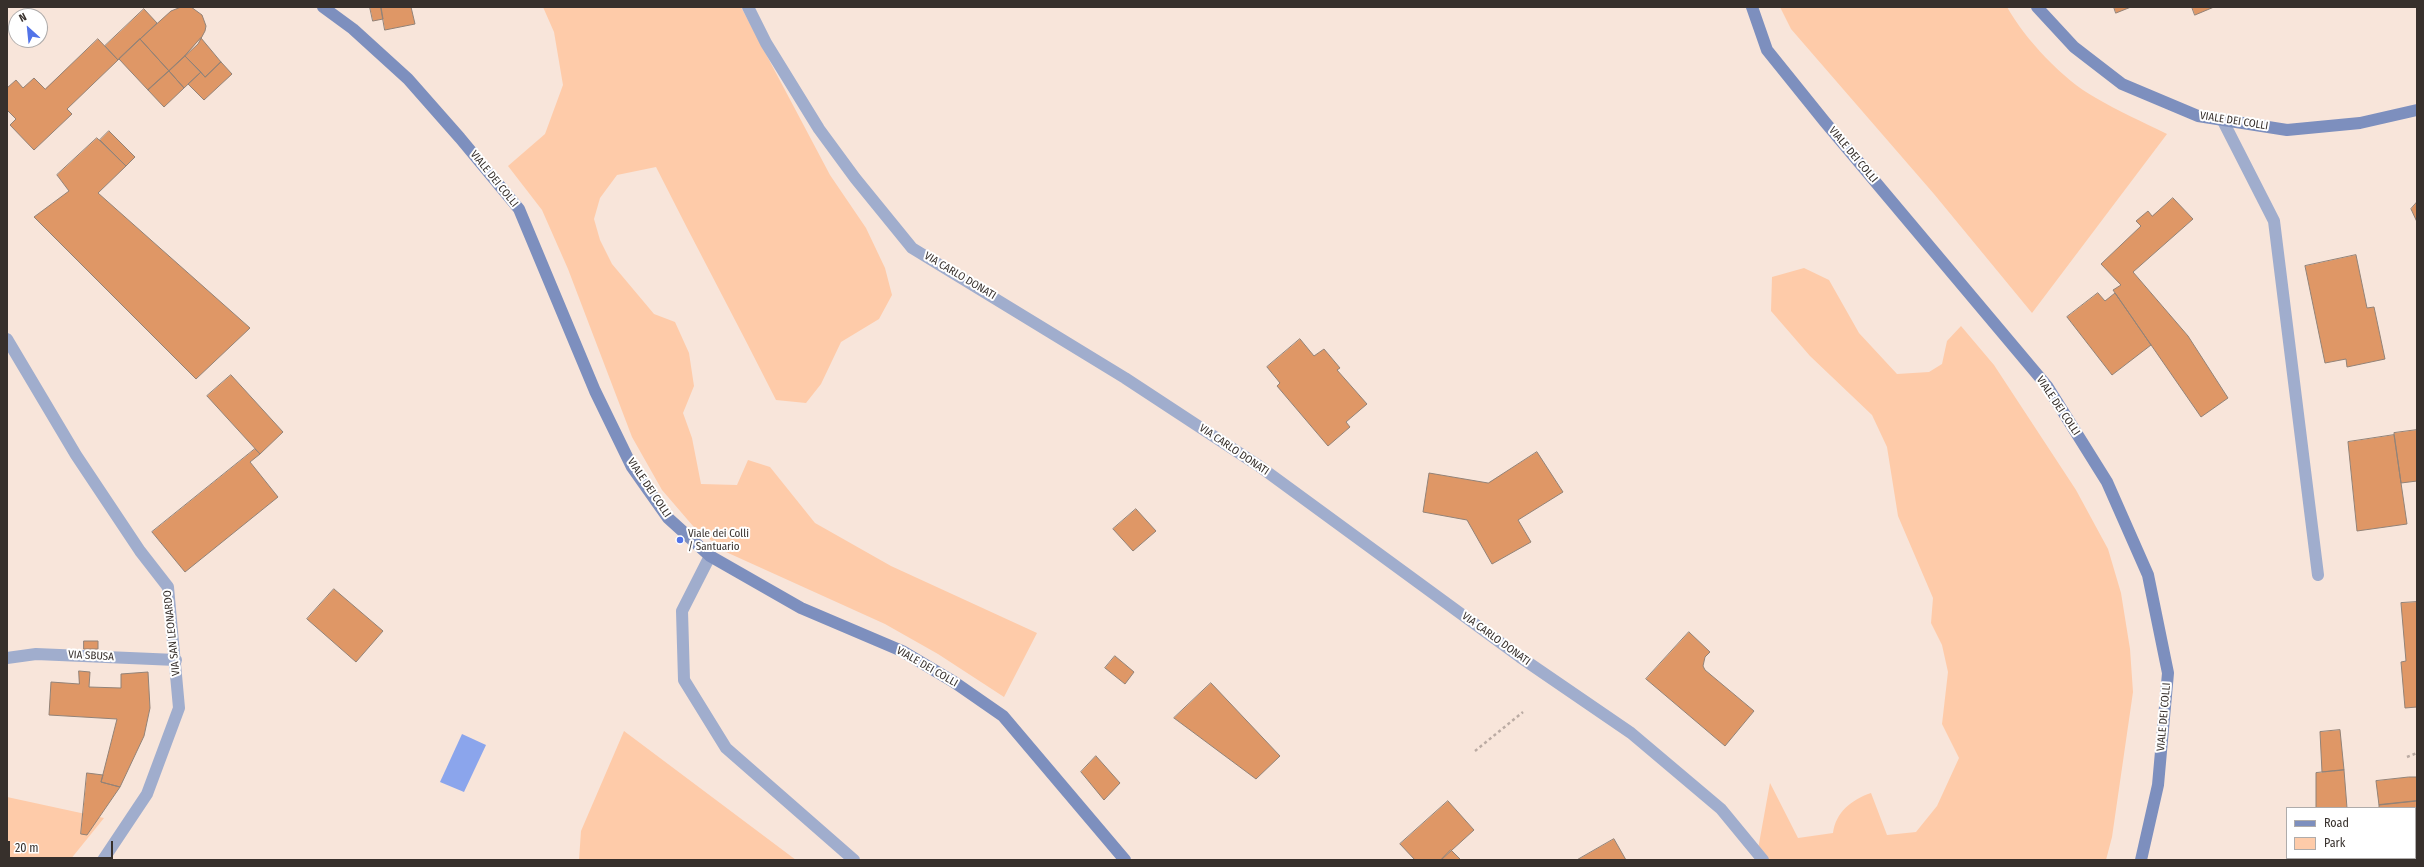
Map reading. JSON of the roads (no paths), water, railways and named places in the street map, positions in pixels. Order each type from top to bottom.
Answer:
[{"type":"street","name":"VIALE DEI COLLI","points":[[323,7],[353,29],[408,79],[460,138],[519,210],[595,391],[632,467],[668,518],[710,556],[801,608],[902,651],[954,682],[1003,716],[1125,860]]},
{"type":"street","name":"VIA CARLO DONATI","points":[[748,7],[766,43],[819,129],[855,178],[912,248],[1125,378],[1259,466],[1520,657],[1631,733],[1721,809],[1763,860]]},
{"type":"street","name":"VIALE DEI COLLI","points":[[1752,7],[1767,50],[1825,122],[2047,386],[2107,482],[2148,575],[2168,673],[2158,785],[2141,860]]},
{"type":"street","name":"VIALE DEI COLLI","points":[[2038,7],[2074,47],[2122,84],[2198,116],[2287,130],[2360,123],[2417,110]]},
{"type":"street","points":[[2223,121],[2274,221],[2318,575]]},
{"type":"street","name":"VIA SAN LEONARDO","points":[[7,339],[80,461],[140,551],[168,587],[176,660],[179,708],[147,794],[103,860]]},
{"type":"street","points":[[710,556],[682,610],[684,680],[726,748],[854,860]]},
{"type":"street","name":"VIA SBUSA","points":[[7,658],[36,654],[176,660]]},
{"type":"water","points":[[462,734],[486,745],[464,792],[440,782]]},
{"type":"place","name":"Viale dei Colli / Santuario","points":[[680,540]]}]
